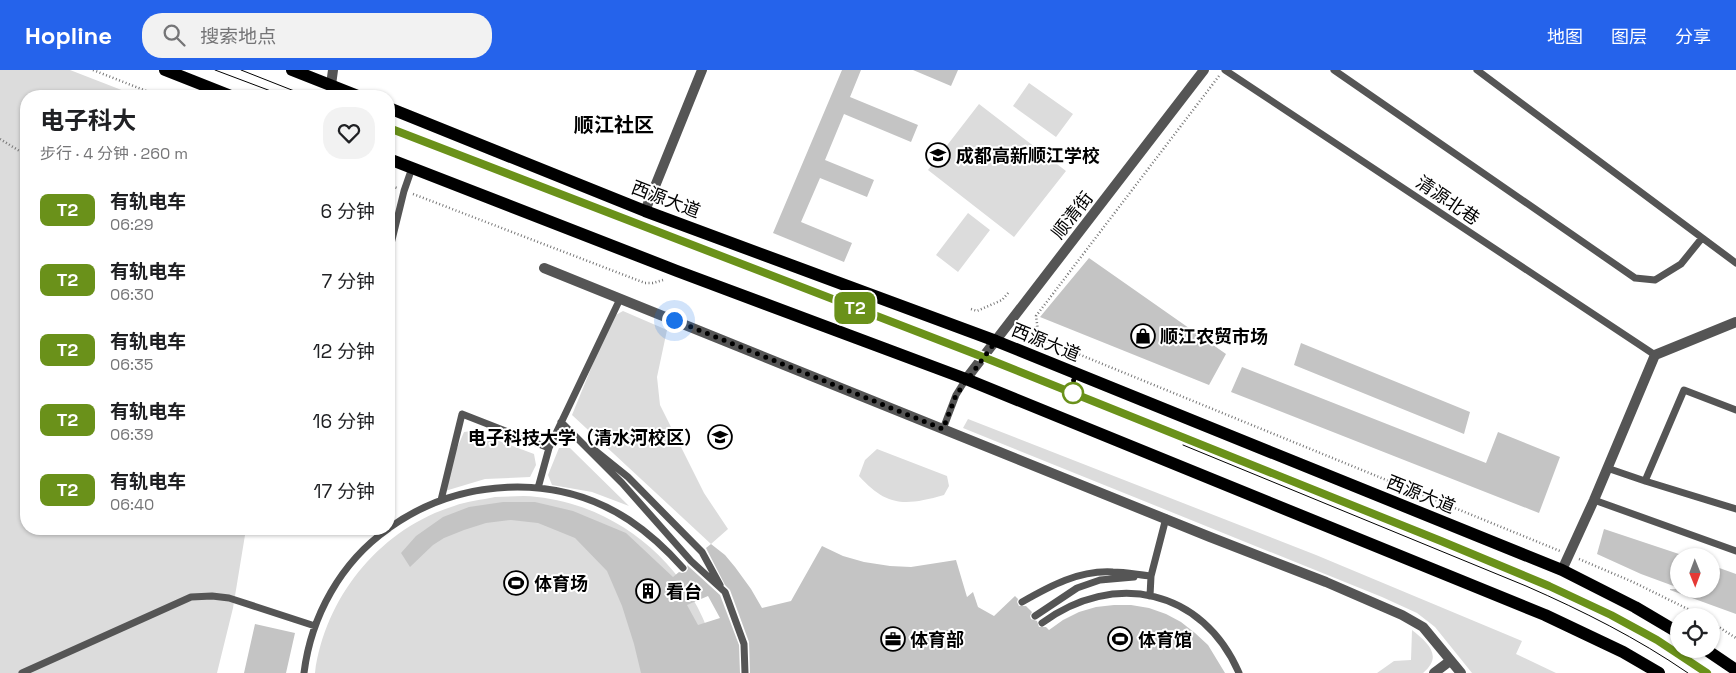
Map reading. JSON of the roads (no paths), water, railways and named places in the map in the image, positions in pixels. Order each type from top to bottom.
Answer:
[{"type":"main road","points":[[165,70],[216,90]]},
{"type":"main road","points":[[292,70],[343,90]]},
{"type":"main road","name":"西源大道","points":[[395,110],[645,211],[996,341],[1562,570],[1635,607],[1670,628]]},
{"type":"main road","points":[[395,161],[677,271],[966,379],[1545,615],[1623,652],[1659,673]]},
{"type":"main road","points":[[1717,658],[1733,670]]},
{"type":"street","points":[[330,85],[333,70]]},
{"type":"street","points":[[645,211],[702,70]]},
{"type":"street","name":"顺清街","points":[[966,379],[1204,70]]},
{"type":"street","points":[[544,268],[1326,582],[1402,615],[1423,627],[1461,673]]},
{"type":"street","points":[[1562,570],[1594,500],[1655,355],[1736,322]]},
{"type":"street","points":[[1434,673],[1450,660]]},
{"type":"lane","name":"清源北巷","points":[[1224,70],[1655,355]]},
{"type":"lane","points":[[1334,70],[1635,278],[1655,280],[1681,264],[1702,238]]},
{"type":"lane","points":[[1477,70],[1736,263]]},
{"type":"lane","points":[[395,227],[404,190],[412,168]]},
{"type":"lane","points":[[538,488],[549,448],[620,299]]},
{"type":"lane","points":[[943,429],[956,395],[966,379]]},
{"type":"lane","points":[[1645,481],[1684,390],[1736,410]]},
{"type":"lane","points":[[441,500],[462,414],[549,448]]},
{"type":"lane","points":[[561,422],[622,483],[691,561],[725,592]]},
{"type":"lane","points":[[561,422],[628,477],[702,552],[725,592],[744,644],[745,673]]},
{"type":"lane","points":[[1607,468],[1736,509]]},
{"type":"lane","points":[[395,524],[420,509],[441,500],[481,490],[505,487],[538,488],[562,492],[585,499],[621,516],[648,533],[683,568]]},
{"type":"lane","points":[[1594,500],[1736,551]]},
{"type":"lane","points":[[1150,596],[1151,576],[1166,518]]},
{"type":"lane","points":[[304,673],[308,648],[324,605],[349,566],[380,535]]},
{"type":"lane","points":[[1022,602],[1050,586],[1081,575],[1111,572],[1151,576]]},
{"type":"lane","points":[[1036,616],[1077,588],[1100,580],[1151,576]]},
{"type":"lane","points":[[1042,623],[1066,607],[1093,597],[1122,593],[1150,596],[1173,603],[1203,622],[1226,647],[1239,673]]},
{"type":"lane","points":[[22,673],[191,598],[212,596],[229,598],[315,626]]},
{"type":"tram line","points":[[215,70],[268,90]]},
{"type":"tram line","points":[[241,70],[292,90]]},
{"type":"tram line","points":[[395,130],[983,357],[1441,541],[1549,586],[1611,615],[1657,640],[1707,673]]},
{"type":"tram line","name":"T2","points":[[395,130],[983,357],[1441,541],[1549,586],[1611,615],[1657,640],[1707,673]]},
{"type":"tram line","points":[[1183,445],[1547,595],[1629,637],[1688,673]]},
{"type":"place","name":"成都高新顺江学校","points":[[938,155]]},
{"type":"place","name":"顺江农贸市场","points":[[1143,336]]},
{"type":"place","name":"电子科技大学（清水河校区）","points":[[720,437]]},
{"type":"place","name":"体育场","points":[[516,583]]},
{"type":"place","name":"看台","points":[[648,591]]},
{"type":"place","name":"体育部","points":[[893,639]]},
{"type":"place","name":"体育馆","points":[[1120,639]]},
{"type":"district","name":"顺江社区","points":[[614,125]]}]
